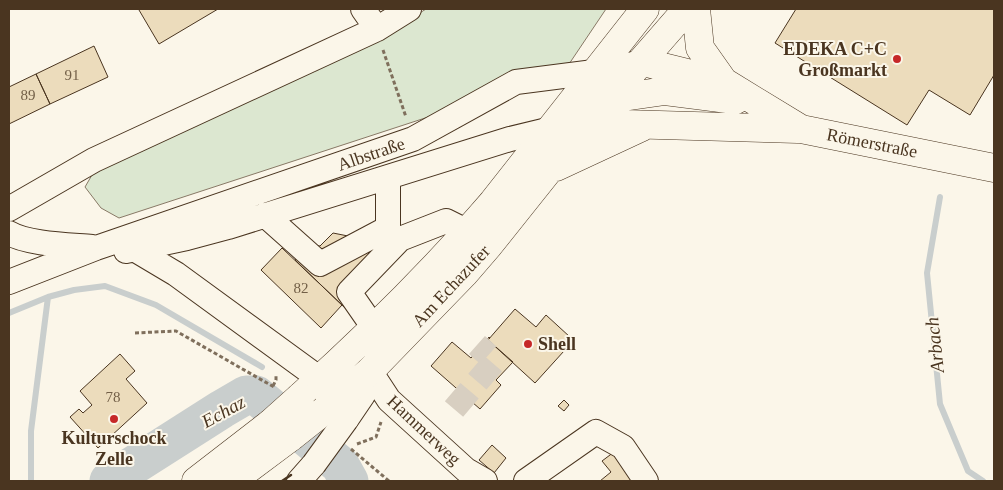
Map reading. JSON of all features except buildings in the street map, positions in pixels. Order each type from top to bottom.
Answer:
[{"type":"main road","name":"Am Echazufer","points":[[232,481],[281,430],[310,388],[374,328],[468,232],[645,9]]},
{"type":"main road","name":"Am Echazufer","points":[[196,481],[281,430],[336,415],[370,371],[464,274],[572,141],[687,9]]},
{"type":"main road","points":[[696,9],[700,48],[724,82]]},
{"type":"main road","name":"Römerstraße","points":[[642,62],[724,82],[801,129],[994,168]]},
{"type":"main road","name":"Römerstraße","points":[[567,108],[611,98],[665,91],[755,102]]},
{"type":"main road","points":[[589,123],[801,129]]},
{"type":"main road","points":[[550,169],[648,124]]},
{"type":"street","points":[[363,9],[377,29]]},
{"type":"street","points":[[9,209],[94,160],[377,29],[409,9]]},
{"type":"street","name":"Albstraße","points":[[11,281],[96,248],[413,139],[516,82],[594,72],[642,62]]},
{"type":"street","name":"Albstraße","points":[[11,281],[134,249],[187,238],[510,139],[550,129],[589,123]]},
{"type":"street","points":[[320,264],[388,228],[388,177]]},
{"type":"street","points":[[265,215],[349,292],[374,328]]},
{"type":"street","points":[[349,292],[400,240],[446,221],[468,232]]},
{"type":"street","name":"Albstraße","points":[[9,233],[13,236],[34,240],[96,248]]},
{"type":"street","points":[[176,274],[187,238]]},
{"type":"street","points":[[134,249],[176,274],[310,388]]},
{"type":"street","name":"Hammerweg","points":[[370,371],[389,400],[466,470],[485,481]]},
{"type":"street","points":[[306,473],[336,415]]},
{"type":"street","points":[[526,481],[596,432],[623,447],[646,481]]},
{"type":"path","points":[[377,29],[413,139]]},
{"type":"path","points":[[135,333],[176,331],[273,386],[276,380]]},
{"type":"path","points":[[355,444],[376,437],[383,416]]},
{"type":"path","points":[[351,449],[389,481]]},
{"type":"green space","points":[[426,9],[606,9],[563,73],[119,218],[101,208],[85,187],[96,168],[382,37]]},
{"type":"shaded area","points":[[343,460],[352,481],[342,481],[334,469]]},
{"type":"waterway","name":"Arbach","points":[[940,197],[927,273],[940,404],[968,471],[983,481]]},
{"type":"waterway","points":[[9,313],[48,297],[74,290],[105,286],[156,305],[262,367]]},
{"type":"waterway","points":[[31,481],[31,431],[48,297]]},
{"type":"waterway","name":"Echaz","points":[[109,481],[246,395],[256,395],[340,465],[349,481]]},
{"type":"tunnel","points":[[454,409],[495,361],[477,345]]},
{"type":"wall","points":[[282,481],[291,475]]},
{"type":"place","name":"EDEKA C+C Großmarkt","points":[[897,59]]},
{"type":"place","name":"Shell","points":[[528,344]]},
{"type":"place","name":"Kulturschock Zelle","points":[[114,419]]}]
